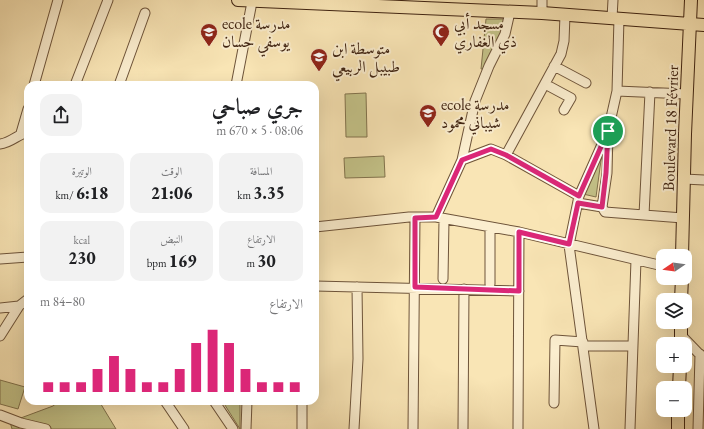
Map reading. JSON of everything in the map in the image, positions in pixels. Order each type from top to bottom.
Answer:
[{"type":"main road","points":[[238,0],[445,5],[510,12],[704,25]]},
{"type":"main road","name":"Boulevard 18 Février","points":[[682,249],[686,94],[691,0]]},
{"type":"main road","points":[[678,417],[678,429]]},
{"type":"street","points":[[35,81],[58,0]]},
{"type":"street","points":[[77,81],[108,0]]},
{"type":"street","points":[[542,0],[542,14]]},
{"type":"street","points":[[613,0],[616,18],[617,91],[608,131],[606,173],[602,207],[605,212],[683,218]]},
{"type":"street","points":[[237,81],[260,1]]},
{"type":"street","points":[[443,279],[440,218],[462,160],[475,100],[489,66],[505,34],[510,12]]},
{"type":"street","points":[[120,81],[145,13]]},
{"type":"street","points":[[506,155],[561,54],[564,41],[566,15]]},
{"type":"street","points":[[554,66],[586,83]]},
{"type":"street","points":[[545,84],[571,98],[564,110]]},
{"type":"street","points":[[617,91],[686,94]]},
{"type":"street","points":[[644,215],[650,92]]},
{"type":"street","points":[[594,429],[569,244],[578,200],[608,131]]},
{"type":"street","points":[[0,144],[24,134]]},
{"type":"street","points":[[462,160],[491,149],[506,155],[578,200],[602,207]]},
{"type":"street","points":[[684,180],[704,180]]},
{"type":"street","points":[[413,429],[415,218]]},
{"type":"street","points":[[319,226],[415,218],[440,218],[519,232],[656,264]]},
{"type":"street","points":[[490,227],[490,284]]},
{"type":"street","points":[[518,429],[519,232]]},
{"type":"street","points":[[0,260],[24,257]]},
{"type":"street","points":[[630,429],[636,260]]},
{"type":"street","points":[[319,286],[415,287],[519,291]]},
{"type":"street","points":[[354,429],[358,359],[357,287]]},
{"type":"street","points":[[464,289],[464,429]]},
{"type":"street","points":[[0,336],[20,306],[24,302]]},
{"type":"street","points":[[0,308],[20,306]]},
{"type":"street","points":[[554,403],[555,340],[583,344],[632,346]]},
{"type":"street","points":[[692,349],[702,357],[698,429]]},
{"type":"street","points":[[168,405],[184,429]]},
{"type":"street","points":[[217,405],[233,429]]},
{"type":"street","points":[[246,429],[247,405]]},
{"type":"street","points":[[302,405],[302,429]]},
{"type":"street","points":[[0,415],[21,423],[46,429]]},
{"type":"shaded area","points":[[486,19],[505,19],[503,34],[485,69],[481,69]]},
{"type":"shaded area","points":[[366,93],[367,137],[346,137],[345,94]]},
{"type":"shaded area","points":[[602,153],[596,197],[583,194]]},
{"type":"shaded area","points":[[384,156],[385,177],[345,178],[344,158]]},
{"type":"shaded area","points":[[0,380],[24,387],[18,409],[0,404]]},
{"type":"shaded area","points":[[101,405],[116,429],[12,429],[10,422],[53,406]]},
{"type":"shaded area","points":[[225,405],[240,405],[240,429]]},
{"type":"place","name":"ecole مدرسة يوسفي حسان","points":[[209,47]]},
{"type":"place","name":"مسجد أبي ذي الغفاري","points":[[441,47]]},
{"type":"place","name":"متوسطة ابن طبيبل الربيعي","points":[[319,72]]},
{"type":"place","name":"ecole مدرسة شيباني محمود","points":[[428,128]]},
{"type":"route","points":[[608,131],[606,173],[602,207],[578,203],[569,244],[519,232],[519,291],[415,287],[415,218],[436,217],[462,160],[491,149],[506,155],[579,196],[608,131]]}]
